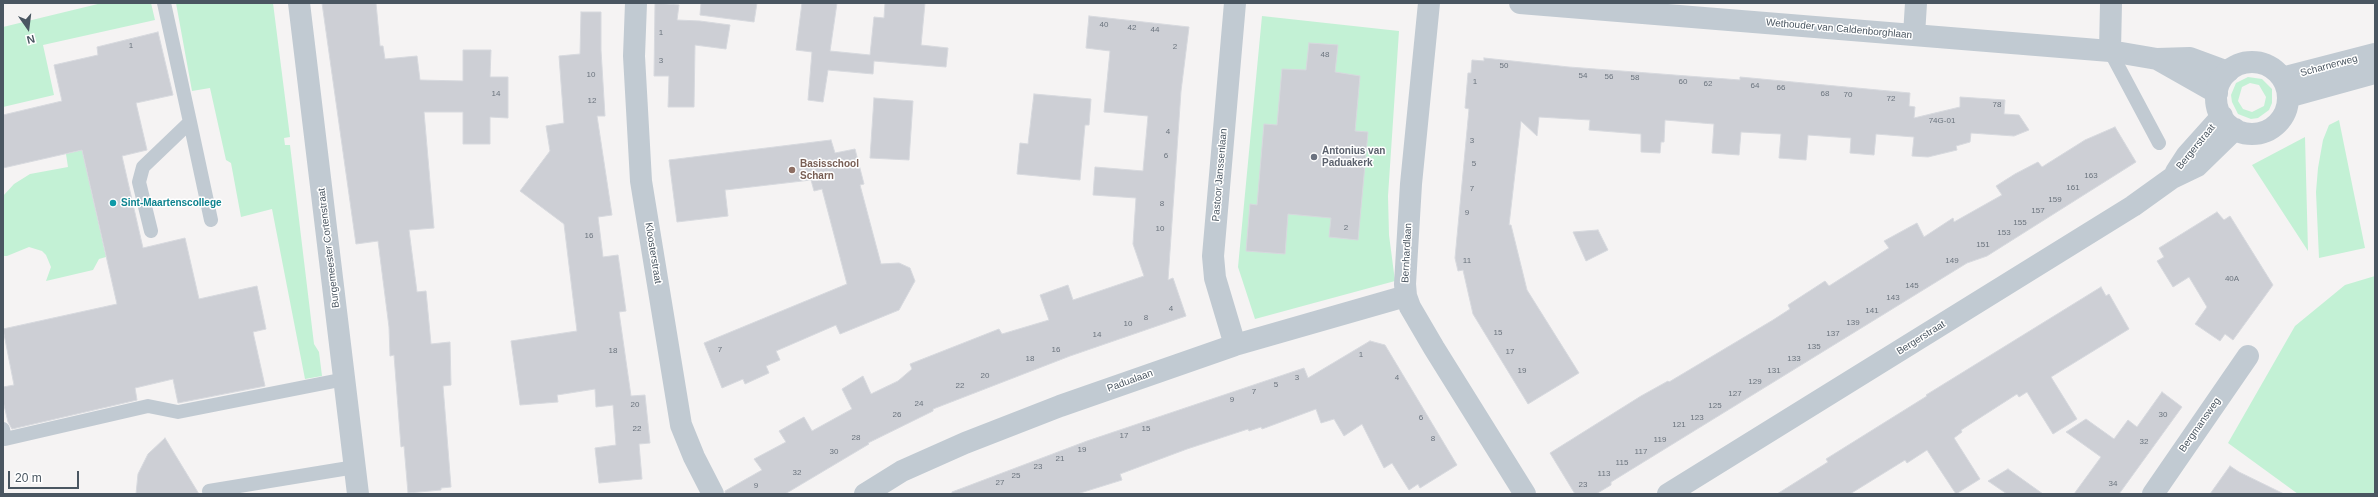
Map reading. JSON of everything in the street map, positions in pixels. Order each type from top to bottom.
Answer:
[{"type":"street","name":"Burgemeester Cortenstraat","points":[[299,3],[358,494]]},
{"type":"street","name":"Kloosterstraat","points":[[636,3],[634,56],[641,180],[681,425],[694,458],[713,494]]},
{"type":"street","name":"Pastoor Janssenlaan","points":[[1235,3],[1213,256],[1214,278],[1235,345]]},
{"type":"street","name":"Bernhardlaan","points":[[1429,3],[1411,192],[1405,284],[1406,296],[1410,307],[1434,348],[1525,494]]},
{"type":"street","name":"Wethouder van Caldenborghlaan","points":[[1520,3],[2110,51],[2157,59],[2190,58],[2228,72]]},
{"type":"street","points":[[1914,36],[1916,3]]},
{"type":"street","points":[[2110,51],[2111,3]]},
{"type":"street","name":"Scharnerweg","points":[[2285,87],[2375,54]]},
{"type":"street","name":"Wethouder van Caldenborghlaan","points":[[2157,59],[2217,93]]},
{"type":"street","points":[[2246,62],[2260,62],[2273,68],[2285,87],[2284,114],[2271,128],[2253,133],[2228,122],[2217,105],[2217,93],[2220,81],[2228,72],[2246,62]]},
{"type":"street","name":"Scharnerweg","points":[[2285,87],[2375,73]]},
{"type":"street","name":"Bergerstraat","points":[[1668,494],[2133,206],[2172,178],[2197,166],[2228,122]]},
{"type":"street","name":"Padualaan","points":[[865,494],[902,471],[965,443],[1060,406],[1235,345],[1406,296]]},
{"type":"street","name":"Bergmansweg","points":[[2153,494],[2248,356]]},
{"type":"lane","points":[[164,3],[211,220]]},
{"type":"lane","points":[[2110,51],[2159,143]]},
{"type":"lane","points":[[151,231],[139,182],[143,167],[190,122]]},
{"type":"lane","points":[[3,429],[5,439],[148,406],[178,412],[345,379]]},
{"type":"lane","points":[[210,492],[355,467]]},
{"type":"green space","points":[[102,3],[151,3],[155,20],[43,45],[54,95],[3,107],[3,27]]},
{"type":"green space","points":[[176,3],[273,3],[290,137],[284,138],[285,145],[290,145],[314,344],[319,352],[322,376],[305,379],[272,209],[241,217],[231,163],[226,160],[210,88],[192,91]]},
{"type":"green space","points":[[1262,16],[1399,31],[1388,196],[1389,235],[1395,281],[1255,319],[1238,267]]},
{"type":"green space","points":[[2248,77],[2262,79],[2272,89],[2272,103],[2269,110],[2258,118],[2251,119],[2238,114],[2232,102],[2231,95],[2236,83]],"holes":[[[2250,83],[2259,85],[2266,97],[2264,106],[2252,112],[2243,109],[2238,101],[2242,87]]]},
{"type":"green space","points":[[2339,120],[2365,248],[2319,258],[2316,192],[2318,168],[2323,140],[2329,125]]},
{"type":"green space","points":[[2305,137],[2308,251],[2252,165]]},
{"type":"green space","points":[[82,150],[106,257],[99,259],[93,270],[46,281],[51,267],[46,255],[42,251],[29,247],[7,256],[3,256],[3,196],[14,184],[30,174],[68,167],[66,154]]},
{"type":"green space","points":[[2375,276],[2375,494],[2298,494],[2228,443],[2295,326],[2345,285]]},
{"type":"building","points":[[322,3],[376,3],[380,46],[383,46],[385,59],[417,56],[420,80],[463,81],[463,50],[491,50],[490,77],[508,77],[508,118],[490,117],[490,144],[463,144],[463,112],[424,112],[434,228],[409,230],[417,292],[426,291],[431,344],[450,342],[451,385],[443,386],[451,487],[441,488],[441,490],[408,493],[404,446],[401,447],[394,355],[390,356],[389,327],[378,241],[356,244]]},
{"type":"building","points":[[655,3],[679,5],[677,20],[730,25],[726,49],[695,45],[694,107],[668,107],[669,76],[654,76]]},
{"type":"building","points":[[701,3],[757,3],[754,22],[700,15]]},
{"type":"building","points":[[802,3],[837,3],[830,51],[870,55],[874,17],[884,18],[885,3],[925,3],[921,45],[948,48],[946,67],[874,61],[873,74],[828,70],[823,102],[808,100],[812,52],[796,50]]},
{"type":"building","points":[[581,12],[601,12],[601,50],[605,116],[597,116],[612,215],[598,217],[603,257],[618,255],[626,311],[619,312],[631,396],[645,395],[650,443],[639,444],[642,479],[599,483],[595,448],[616,445],[613,405],[596,407],[595,389],[557,395],[558,402],[520,405],[511,341],[577,331],[564,224],[520,191],[550,151],[546,126],[564,123],[559,56],[580,54]]},
{"type":"building","points":[[1089,16],[1189,27],[1181,91],[1168,280],[1173,278],[1186,316],[1070,356],[933,409],[933,411],[868,443],[869,444],[785,494],[725,494],[725,491],[762,470],[754,459],[786,442],[779,431],[804,417],[812,431],[852,409],[842,389],[863,376],[871,394],[898,381],[912,369],[910,364],[999,329],[1002,334],[1049,320],[1040,295],[1068,285],[1073,300],[1144,276],[1133,244],[1136,198],[1093,195],[1095,167],[1143,171],[1148,116],[1104,112],[1110,51],[1086,48]]},
{"type":"building","name":"Sint-Maartenscollege","points":[[158,32],[173,95],[136,103],[147,150],[122,156],[143,248],[185,238],[199,299],[257,286],[266,329],[253,332],[265,386],[178,403],[173,379],[135,388],[137,400],[12,429],[8,422],[3,401],[3,387],[14,385],[3,329],[117,304],[82,150],[3,168],[3,115],[62,101],[54,65],[98,55],[97,47]]},
{"type":"building","name":"Antonius van Paduakerk","points":[[1309,43],[1338,45],[1335,72],[1360,76],[1355,131],[1368,132],[1358,240],[1329,237],[1331,218],[1288,214],[1285,254],[1246,251],[1250,204],[1257,205],[1264,124],[1277,125],[1282,69],[1306,70]]},
{"type":"building","points":[[1484,58],[1569,67],[1740,80],[1740,77],[1910,93],[1909,106],[1915,107],[1914,118],[1960,107],[1960,97],[2005,100],[2004,114],[2019,115],[2029,130],[2014,136],[1971,133],[1970,142],[1956,146],[1957,150],[1928,157],[1912,156],[1914,137],[1876,134],[1874,155],[1850,153],[1851,138],[1808,135],[1806,160],[1779,158],[1781,134],[1741,132],[1739,155],[1712,153],[1714,124],[1665,120],[1664,142],[1661,142],[1660,153],[1641,152],[1641,134],[1589,130],[1590,120],[1539,117],[1537,136],[1521,121],[1509,225],[1511,225],[1527,290],[1579,373],[1528,404],[1473,314],[1463,270],[1458,271],[1455,258],[1469,109],[1465,108],[1468,73],[1471,73],[1472,60],[1484,61]]},
{"type":"building","points":[[1034,94],[1091,99],[1089,125],[1085,125],[1080,180],[1017,174],[1020,143],[1028,144]]},
{"type":"building","points":[[874,98],[913,101],[909,160],[870,158]]},
{"type":"building","points":[[2115,127],[2136,162],[1987,256],[1967,263],[1611,482],[1611,485],[1596,494],[1575,494],[1550,453],[1641,396],[1668,381],[1669,382],[1773,320],[1790,309],[1788,305],[1825,281],[1829,286],[1889,248],[1884,241],[1917,223],[1924,237],[1953,218],[1954,222],[2002,195],[1996,186],[2015,174],[2038,162],[2042,167],[2085,140]]},
{"type":"building","points":[[831,140],[835,153],[855,149],[864,184],[860,185],[881,264],[899,263],[910,268],[915,281],[899,310],[840,334],[836,325],[776,351],[780,360],[766,366],[769,373],[745,384],[743,379],[722,388],[704,343],[847,284],[822,189],[814,191],[811,180],[725,190],[728,216],[677,222],[669,160]]},
{"type":"building","points":[[2217,212],[2224,220],[2230,216],[2273,285],[2233,340],[2225,334],[2220,341],[2195,324],[2207,307],[2189,277],[2173,287],[2157,261],[2164,257],[2159,248]]},
{"type":"building","points":[[1598,230],[1608,250],[1586,261],[1573,232]]},
{"type":"building","points":[[2101,287],[2106,296],[2109,294],[2129,329],[2051,377],[2077,419],[2053,434],[2027,392],[2019,397],[2017,394],[1961,430],[1962,432],[1954,438],[1980,479],[1956,494],[1927,450],[1907,463],[1905,460],[1850,494],[1777,494],[1828,462],[1826,459],[1927,396],[1926,395]]},
{"type":"building","points":[[1370,341],[1385,345],[1457,465],[1420,488],[1418,484],[1409,490],[1392,463],[1384,468],[1362,424],[1344,436],[1334,419],[1321,423],[1316,409],[1262,429],[1261,427],[1249,431],[1248,429],[1187,449],[1120,474],[1122,480],[1077,494],[952,494],[952,492],[1087,441],[1304,368],[1308,378]]},
{"type":"building","points":[[2162,392],[2182,407],[2119,494],[2074,494],[2101,457],[2066,432],[2086,419],[2114,439],[2128,420],[2137,427]]},
{"type":"building","points":[[165,438],[199,494],[136,494],[138,474],[148,454]]},
{"type":"building","points":[[2230,466],[2239,472],[2284,494],[2210,494]]},
{"type":"building","points":[[2008,469],[2043,494],[2007,494],[1988,481]]},
{"type":"place","name":"Antonius van Paduakerk","points":[[1314,157]]},
{"type":"place","name":"Basisschool Scharn","points":[[792,170]]},
{"type":"place","name":"Sint-Maartenscollege","points":[[113,203]]}]
